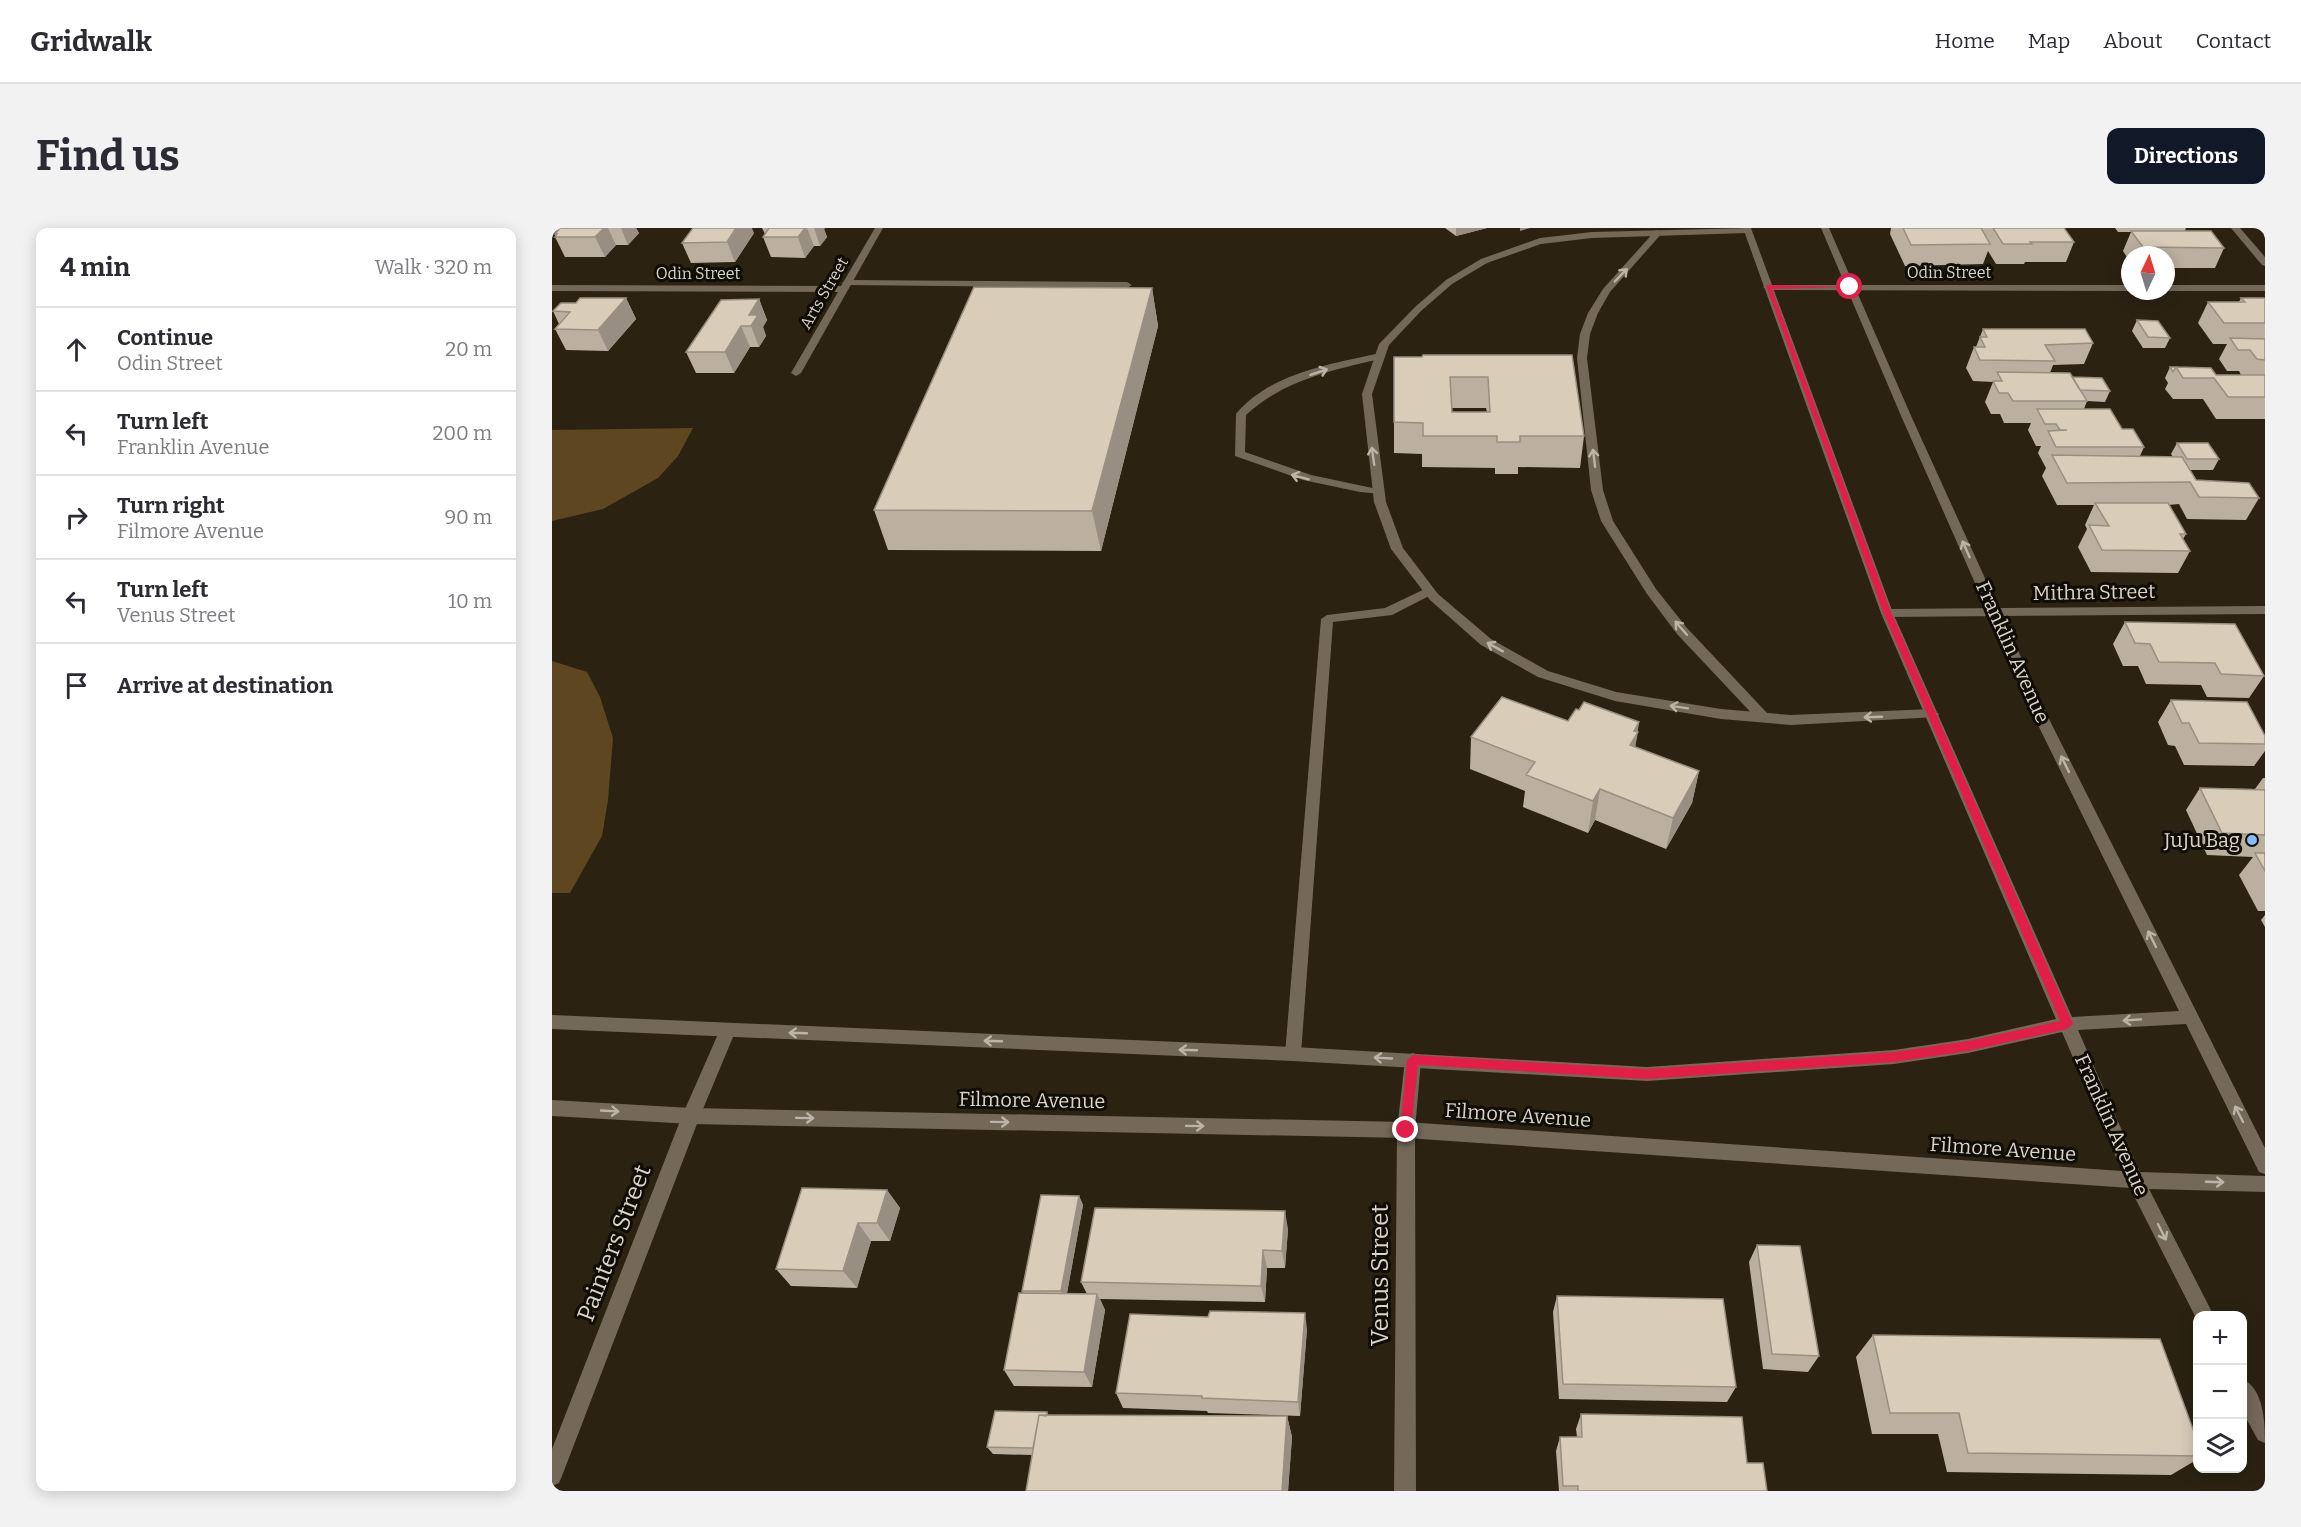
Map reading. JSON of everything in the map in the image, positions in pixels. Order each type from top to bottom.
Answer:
[{"type":"street","name":"Arts Street","points":[[796,373],[879,228]]},
{"type":"street","name":"Franklin Avenue","points":[[1824,228],[2043,721],[2265,1166]]},
{"type":"street","points":[[2235,228],[2265,263]]},
{"type":"street","name":"Franklin Avenue","points":[[1747,229],[1887,612],[2135,1180],[2202,1311]]},
{"type":"street","points":[[1747,229],[1592,235],[1540,241],[1485,261],[1449,282],[1418,309],[1384,344],[1367,394],[1378,492],[1397,549],[1429,591],[1486,642],[1543,674],[1615,696],[1721,714],[1791,720],[1932,714]]},
{"type":"street","points":[[1659,232],[1606,291],[1593,313],[1585,334],[1582,358],[1597,490],[1606,521],[1651,591],[1682,631],[1763,717]]},
{"type":"street","name":"Odin Street","points":[[552,288],[1127,285]]},
{"type":"street","name":"Odin Street","points":[[1768,287],[2121,288]]},
{"type":"street","points":[[2175,288],[2265,288]]},
{"type":"street","points":[[1378,492],[1287,473],[1239,454],[1242,414],[1269,391],[1335,367],[1380,356]]},
{"type":"street","points":[[1293,1054],[1328,619],[1388,612],[1429,591]]},
{"type":"street","name":"Mithra Street","points":[[1887,612],[2265,610]]},
{"type":"street","points":[[552,1022],[1293,1054],[1658,1073],[1894,1057],[1968,1046],[2067,1024],[2190,1017]]},
{"type":"street","name":"Painters Street","points":[[552,1476],[691,1116],[728,1030]]},
{"type":"street","name":"Venus Street","points":[[1405,1491],[1406,1130],[1413,1060]]},
{"type":"street","name":"Filmore Avenue","points":[[552,1108],[691,1116],[1406,1130],[2135,1180],[2265,1184]]},
{"type":"street","points":[[2247,1399],[2265,1433]]},
{"type":"shaded area","points":[[693,428],[678,456],[658,478],[603,509],[552,521],[552,430]]},
{"type":"shaded area","points":[[552,661],[587,672],[600,697],[613,738],[608,800],[602,836],[570,893],[552,893]]},
{"type":"building","points":[[560,228],[604,228],[595,237],[555,237]]},
{"type":"building","points":[[693,228],[736,228],[727,242],[682,243]]},
{"type":"building","points":[[769,228],[805,228],[798,237],[763,237]]},
{"type":"building","points":[[1903,228],[1981,228],[1990,244],[1911,245]]},
{"type":"building","points":[[1993,228],[2064,228],[2074,242],[2003,244]]},
{"type":"building","points":[[2131,231],[2211,231],[2224,248],[2175,246],[2142,246]]},
{"type":"building","points":[[974,287],[1152,288],[1092,511],[874,510]]},
{"type":"building","points":[[580,298],[626,298],[598,330],[555,329],[570,312],[553,311],[561,303],[576,303]]},
{"type":"building","points":[[2241,298],[2265,299],[2265,323],[2224,323],[2208,302],[2245,302]]},
{"type":"building","points":[[759,299],[749,315],[758,315],[751,326],[741,326],[725,352],[686,352],[721,300]]},
{"type":"building","points":[[2137,320],[2158,321],[2170,338],[2148,337]]},
{"type":"building","points":[[1983,329],[2085,329],[2093,343],[2045,345],[2055,361],[1980,360],[1974,347],[1985,347],[1980,337],[1987,337]]},
{"type":"building","points":[[2230,338],[2265,339],[2265,360],[2257,359],[2250,350],[2238,350]]},
{"type":"building","points":[[1423,355],[1572,355],[1584,436],[1520,436],[1520,442],[1497,442],[1497,436],[1423,436],[1423,423],[1394,422],[1394,357],[1422,357]],"holes":[[[1450,377],[1488,377],[1490,412],[1452,412]]]},
{"type":"building","points":[[2176,367],[2211,368],[2216,375],[2265,375],[2265,397],[2228,397],[2214,378],[2183,378]]},
{"type":"building","points":[[1997,372],[2070,373],[2087,401],[2013,401],[2008,393],[1999,393],[1993,381],[2002,381]]},
{"type":"building","points":[[2072,377],[2102,378],[2110,391],[2080,390]]},
{"type":"building","points":[[2037,409],[2110,409],[2122,429],[2133,429],[2144,447],[2056,447],[2048,431],[2067,430],[2060,430],[2056,424],[2045,424]]},
{"type":"building","points":[[2177,443],[2208,443],[2219,459],[2187,459]]},
{"type":"building","points":[[2052,455],[2182,457],[2196,480],[2249,483],[2259,498],[2199,497],[2190,482],[2067,483]]},
{"type":"building","points":[[2095,503],[2168,503],[2186,534],[2180,534],[2190,551],[2102,550],[2089,525],[2109,526]]},
{"type":"building","points":[[2125,622],[2235,624],[2264,676],[2221,674],[2215,663],[2159,662],[2150,644],[2135,643]]},
{"type":"building","points":[[1502,697],[1568,721],[1584,702],[1639,722],[1634,731],[1638,732],[1630,745],[1699,771],[1673,818],[1600,789],[1593,801],[1526,775],[1535,762],[1471,737]]},
{"type":"building","points":[[2171,700],[2247,702],[2265,736],[2265,744],[2199,743],[2189,723],[2182,723]]},
{"type":"building","points":[[2200,788],[2265,790],[2265,835],[2222,833]]},
{"type":"building","points":[[2255,853],[2265,853],[2265,871]]},
{"type":"building","points":[[802,1188],[887,1190],[877,1223],[858,1223],[843,1271],[776,1269]]},
{"type":"building","points":[[1041,1195],[1079,1196],[1061,1291],[1022,1291]]},
{"type":"building","points":[[1095,1208],[1285,1211],[1282,1251],[1263,1250],[1261,1286],[1081,1282]]},
{"type":"building","points":[[1757,1245],[1800,1246],[1819,1356],[1772,1354]]},
{"type":"building","points":[[1019,1293],[1097,1294],[1084,1372],[1004,1370]]},
{"type":"building","points":[[1557,1296],[1723,1299],[1736,1387],[1563,1384]]},
{"type":"building","points":[[1210,1311],[1305,1313],[1298,1402],[1116,1393],[1130,1314],[1208,1317]]},
{"type":"building","points":[[1873,1335],[2160,1339],[2193,1429],[2193,1456],[1968,1453],[1959,1413],[1890,1413]]},
{"type":"building","points":[[995,1411],[1047,1412],[1046,1416],[1039,1415],[1033,1448],[987,1447]]},
{"type":"building","points":[[1581,1414],[1742,1417],[1747,1463],[1763,1463],[1767,1491],[1578,1491],[1578,1486],[1563,1486],[1560,1437],[1582,1437]]},
{"type":"building","points":[[1039,1415],[1287,1416],[1282,1491],[1026,1491]]},
{"type":"place","name":"JuJu Bag","points":[[2252,840]]},
{"type":"route","points":[[1406,1130],[1413,1060],[1647,1074],[1894,1057],[1968,1046],[2067,1024],[1887,612],[1768,287],[1850,287]]}]
